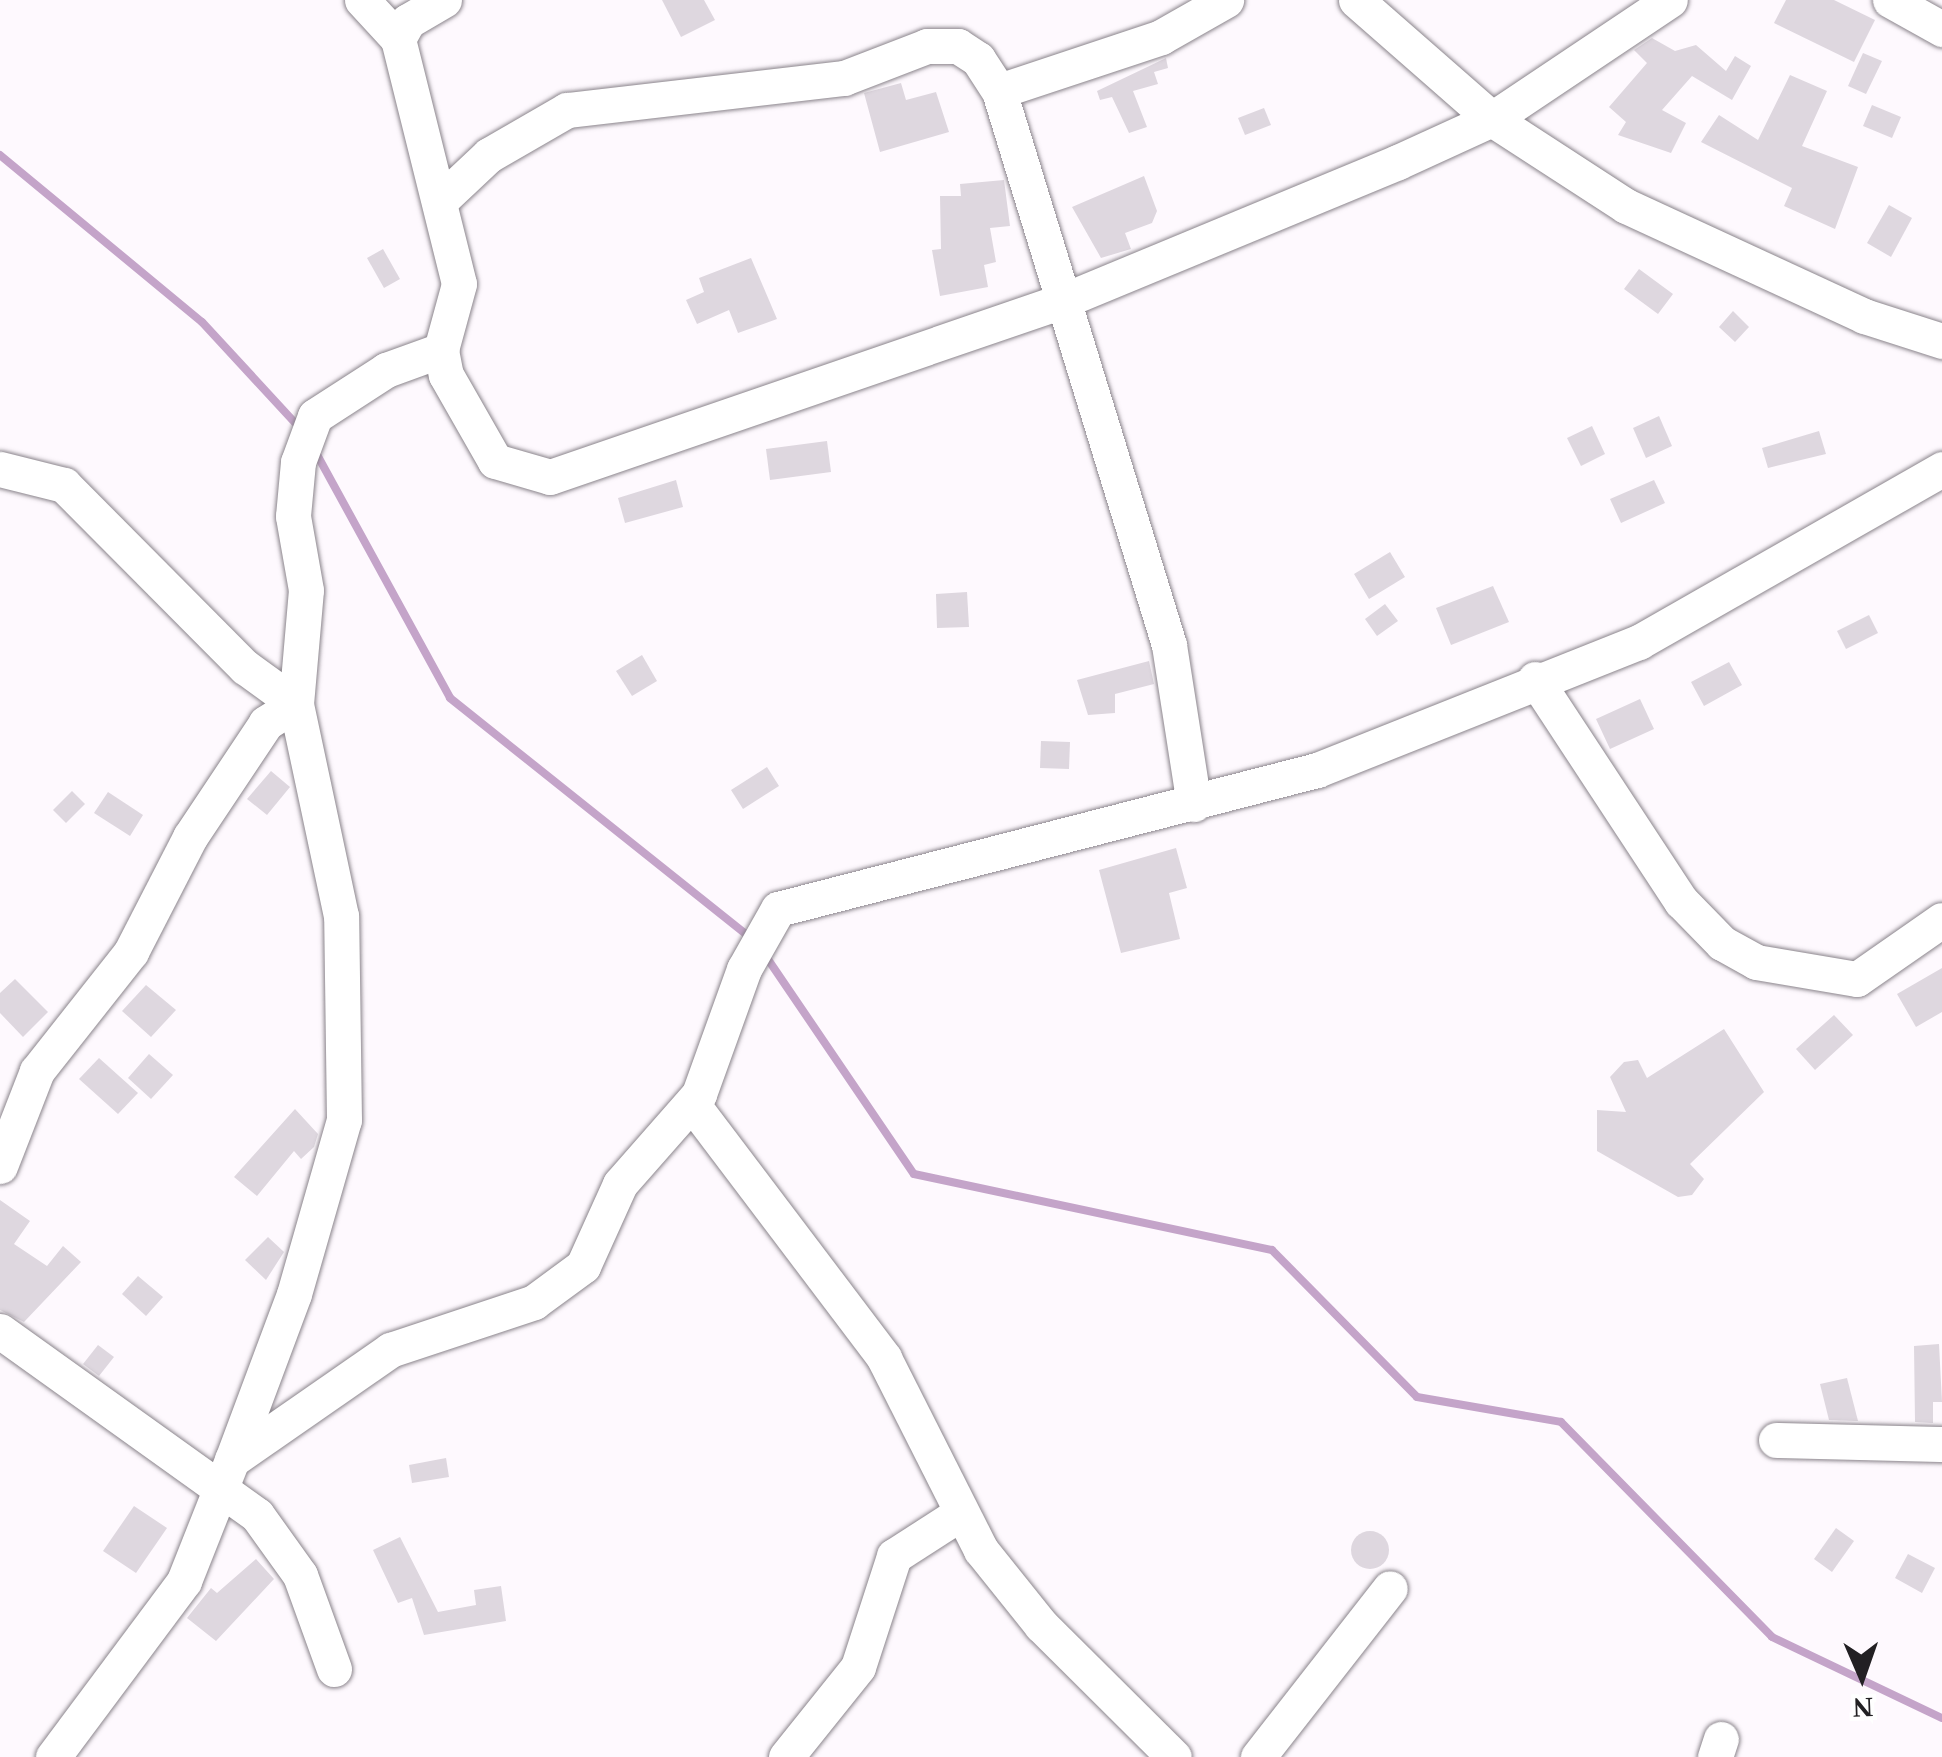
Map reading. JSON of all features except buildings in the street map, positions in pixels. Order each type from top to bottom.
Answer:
[{"type":"street","points":[[362,0],[398,39],[414,126],[441,200],[460,303],[441,350],[458,406],[495,461],[550,477],[1065,300],[1492,119],[1670,0]]},
{"type":"street","points":[[398,39],[408,21],[444,0]]},
{"type":"street","points":[[999,91],[1161,36],[1226,0]]},
{"type":"street","points":[[1356,0],[1492,119],[1626,206],[1864,316],[1942,341]]},
{"type":"street","points":[[1890,0],[1942,30]]},
{"type":"street","points":[[441,200],[489,155],[566,110],[844,78],[928,46],[968,52],[999,91],[1169,645],[1194,804]]},
{"type":"street","points":[[53,1757],[184,1582],[217,1512],[226,1470],[294,1294],[344,1120],[341,916],[296,704],[306,590],[293,490],[304,432],[386,370],[441,350]]},
{"type":"street","points":[[0,469],[76,494],[245,667],[296,704]]},
{"type":"street","points":[[226,1470],[390,1350],[564,1286],[601,1238],[628,1173],[693,1104],[744,969],[778,909],[1302,776],[1536,679],[1639,642],[1822,546],[1942,469]]},
{"type":"street","points":[[1536,679],[1681,901],[1722,943],[1756,962],[1857,978],[1942,920]]},
{"type":"street","points":[[0,1166],[6,1123],[37,1071],[131,952],[200,821],[266,723],[296,704]]},
{"type":"street","points":[[693,1104],[884,1358],[956,1516],[1040,1626],[1174,1757]]},
{"type":"street","points":[[0,1331],[226,1470],[300,1575],[334,1669]]},
{"type":"street","points":[[1776,1440],[1938,1452]]},
{"type":"street","points":[[786,1757],[858,1667],[894,1556],[956,1516]]},
{"type":"street","points":[[1258,1757],[1390,1588]]},
{"type":"waterway","points":[[0,155],[202,322],[299,427]]},
{"type":"waterway","points":[[315,451],[450,698],[751,938]]},
{"type":"waterway","points":[[763,952],[914,1174],[1272,1250],[1417,1397],[1561,1422],[1772,1637],[1942,1718]]}]
